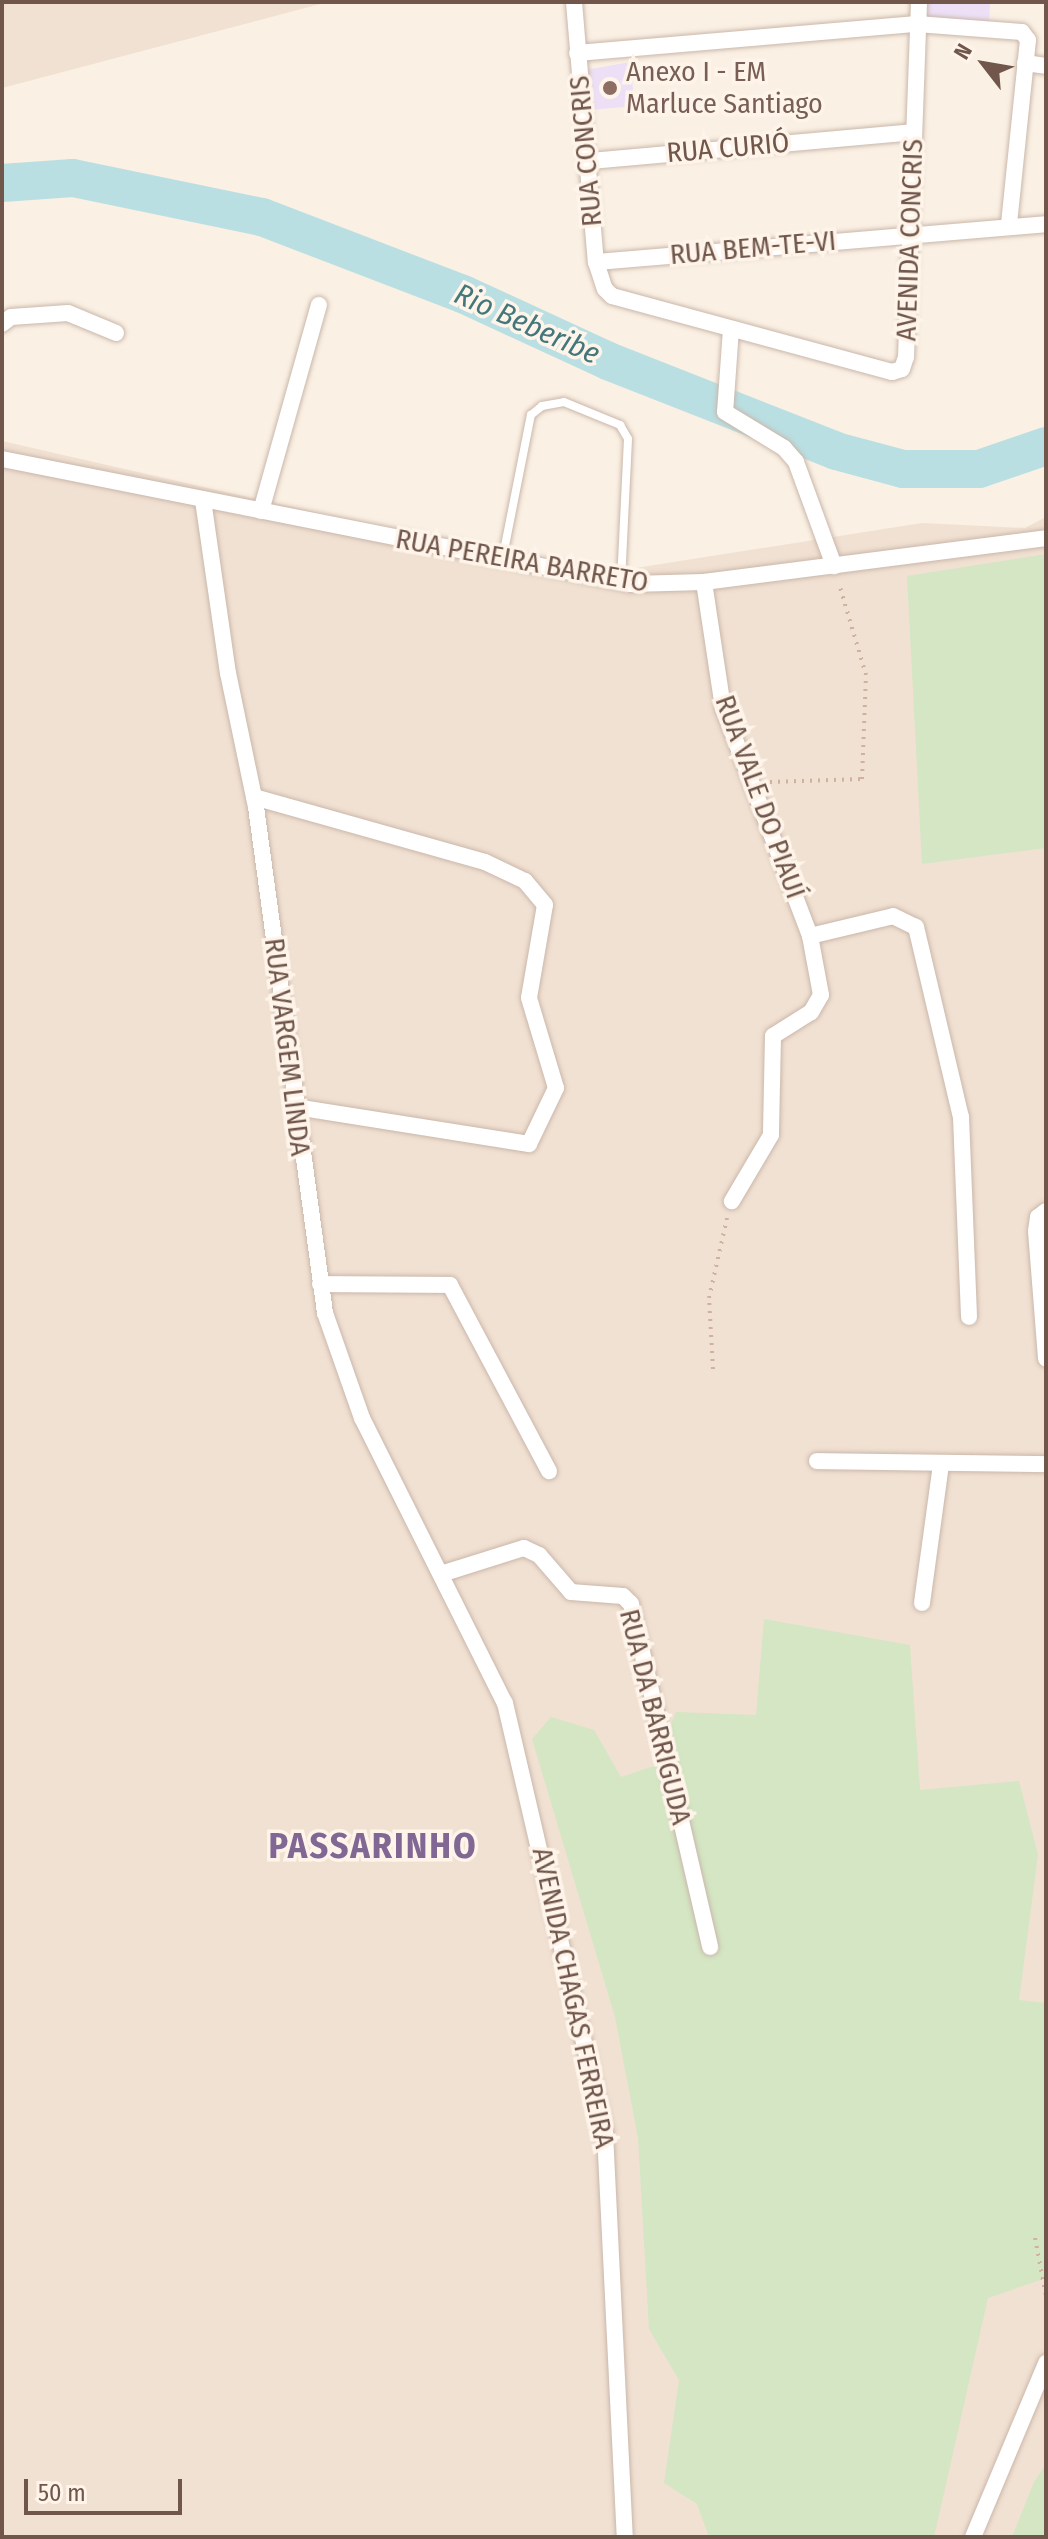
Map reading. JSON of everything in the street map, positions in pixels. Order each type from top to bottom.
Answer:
[{"type":"street","name":"RUA CONCRIS","points":[[574,2],[590,161],[596,262],[612,296]]},
{"type":"street","name":"AVENIDA CONCRIS","points":[[612,296],[883,371],[902,369],[919,2]]},
{"type":"street","points":[[577,53],[917,24],[1022,32],[1028,40],[1009,225]]},
{"type":"street","points":[[1025,63],[1046,66]]},
{"type":"street","name":"RUA CURIÓ","points":[[590,161],[913,132]]},
{"type":"street","name":"RUA BEM-TE-VI","points":[[596,262],[1046,224]]},
{"type":"street","points":[[261,511],[319,305]]},
{"type":"street","points":[[2,324],[11,317],[68,313],[116,333]]},
{"type":"street","points":[[731,329],[723,408],[737,423],[784,448],[796,462],[834,566]]},
{"type":"street","name":"RUA PEREIRA BARRETO","points":[[2,459],[502,562],[621,583],[704,582],[1046,538]]},
{"type":"street","name":"RUA VARGEM LINDA","points":[[203,500],[228,673],[254,797],[320,1284],[339,1364],[441,1574]]},
{"type":"street","name":"RUA VALE DO PIAUÍ","points":[[704,582],[723,708],[810,936],[821,995],[811,1012],[773,1036],[771,1135],[732,1201]]},
{"type":"street","points":[[254,797],[485,862],[525,881],[545,905],[529,998],[556,1088],[529,1144],[295,1107]]},
{"type":"street","points":[[810,936],[893,916],[916,927],[961,1117],[969,1317]]},
{"type":"street","points":[[1046,1211],[1036,1223],[1046,1359]]},
{"type":"street","points":[[320,1284],[450,1285],[549,1471]]},
{"type":"street","points":[[817,1461],[1046,1464]]},
{"type":"street","points":[[922,1603],[941,1464]]},
{"type":"street","name":"RUA DA BARRIGUDA","points":[[441,1574],[524,1548],[539,1555],[571,1592],[623,1596],[631,1604],[710,1947]]},
{"type":"street","name":"AVENIDA CHAGAS FERREIRA","points":[[441,1574],[505,1703],[605,2133],[625,2537]]},
{"type":"street","points":[[973,2537],[1046,2363]]},
{"type":"lane","points":[[502,562],[531,415],[542,406],[564,402],[620,425],[628,439],[621,583]]},
{"type":"path","points":[[752,782],[862,779],[866,675],[834,566]]},
{"type":"path","points":[[713,1369],[709,1298],[732,1201]]},
{"type":"path","points":[[1035,2238],[1046,2296]]},
{"type":"shaded area","points":[[2,2],[328,2],[2,88]]},
{"type":"shaded area","points":[[928,2],[990,2],[989,23],[927,19]]},
{"type":"shaded area","name":"Anexo I - EM Marluce Santiago","points":[[630,62],[635,106],[590,110],[586,70]]},
{"type":"shaded area","points":[[2,441],[523,560],[623,570],[922,523],[1025,528],[1046,517],[1046,2537],[2,2537]]},
{"type":"green space","points":[[1046,554],[1046,848],[922,864],[907,576]]},
{"type":"green space","points":[[764,1619],[910,1645],[920,1790],[1019,1781],[1038,1855],[1019,2000],[1046,2003],[1046,2278],[988,2298],[934,2537],[709,2537],[697,2504],[664,2483],[679,2380],[649,2329],[638,2138],[615,2017],[532,1739],[551,1717],[594,1730],[621,1777],[654,1766],[676,1712],[756,1715]]},
{"type":"green space","points":[[1046,2464],[1046,2537],[1012,2537],[1034,2482]]},
{"type":"waterway","name":"Rio Beberibe","points":[[2,183],[73,178],[262,217],[463,294],[608,361],[836,451],[903,469],[979,469],[1046,446]]},
{"type":"place","name":"Anexo I - EM Marluce Santiago","points":[[610,88]]},
{"type":"district","name":"PASSARINHO","points":[[373,1847]]}]
